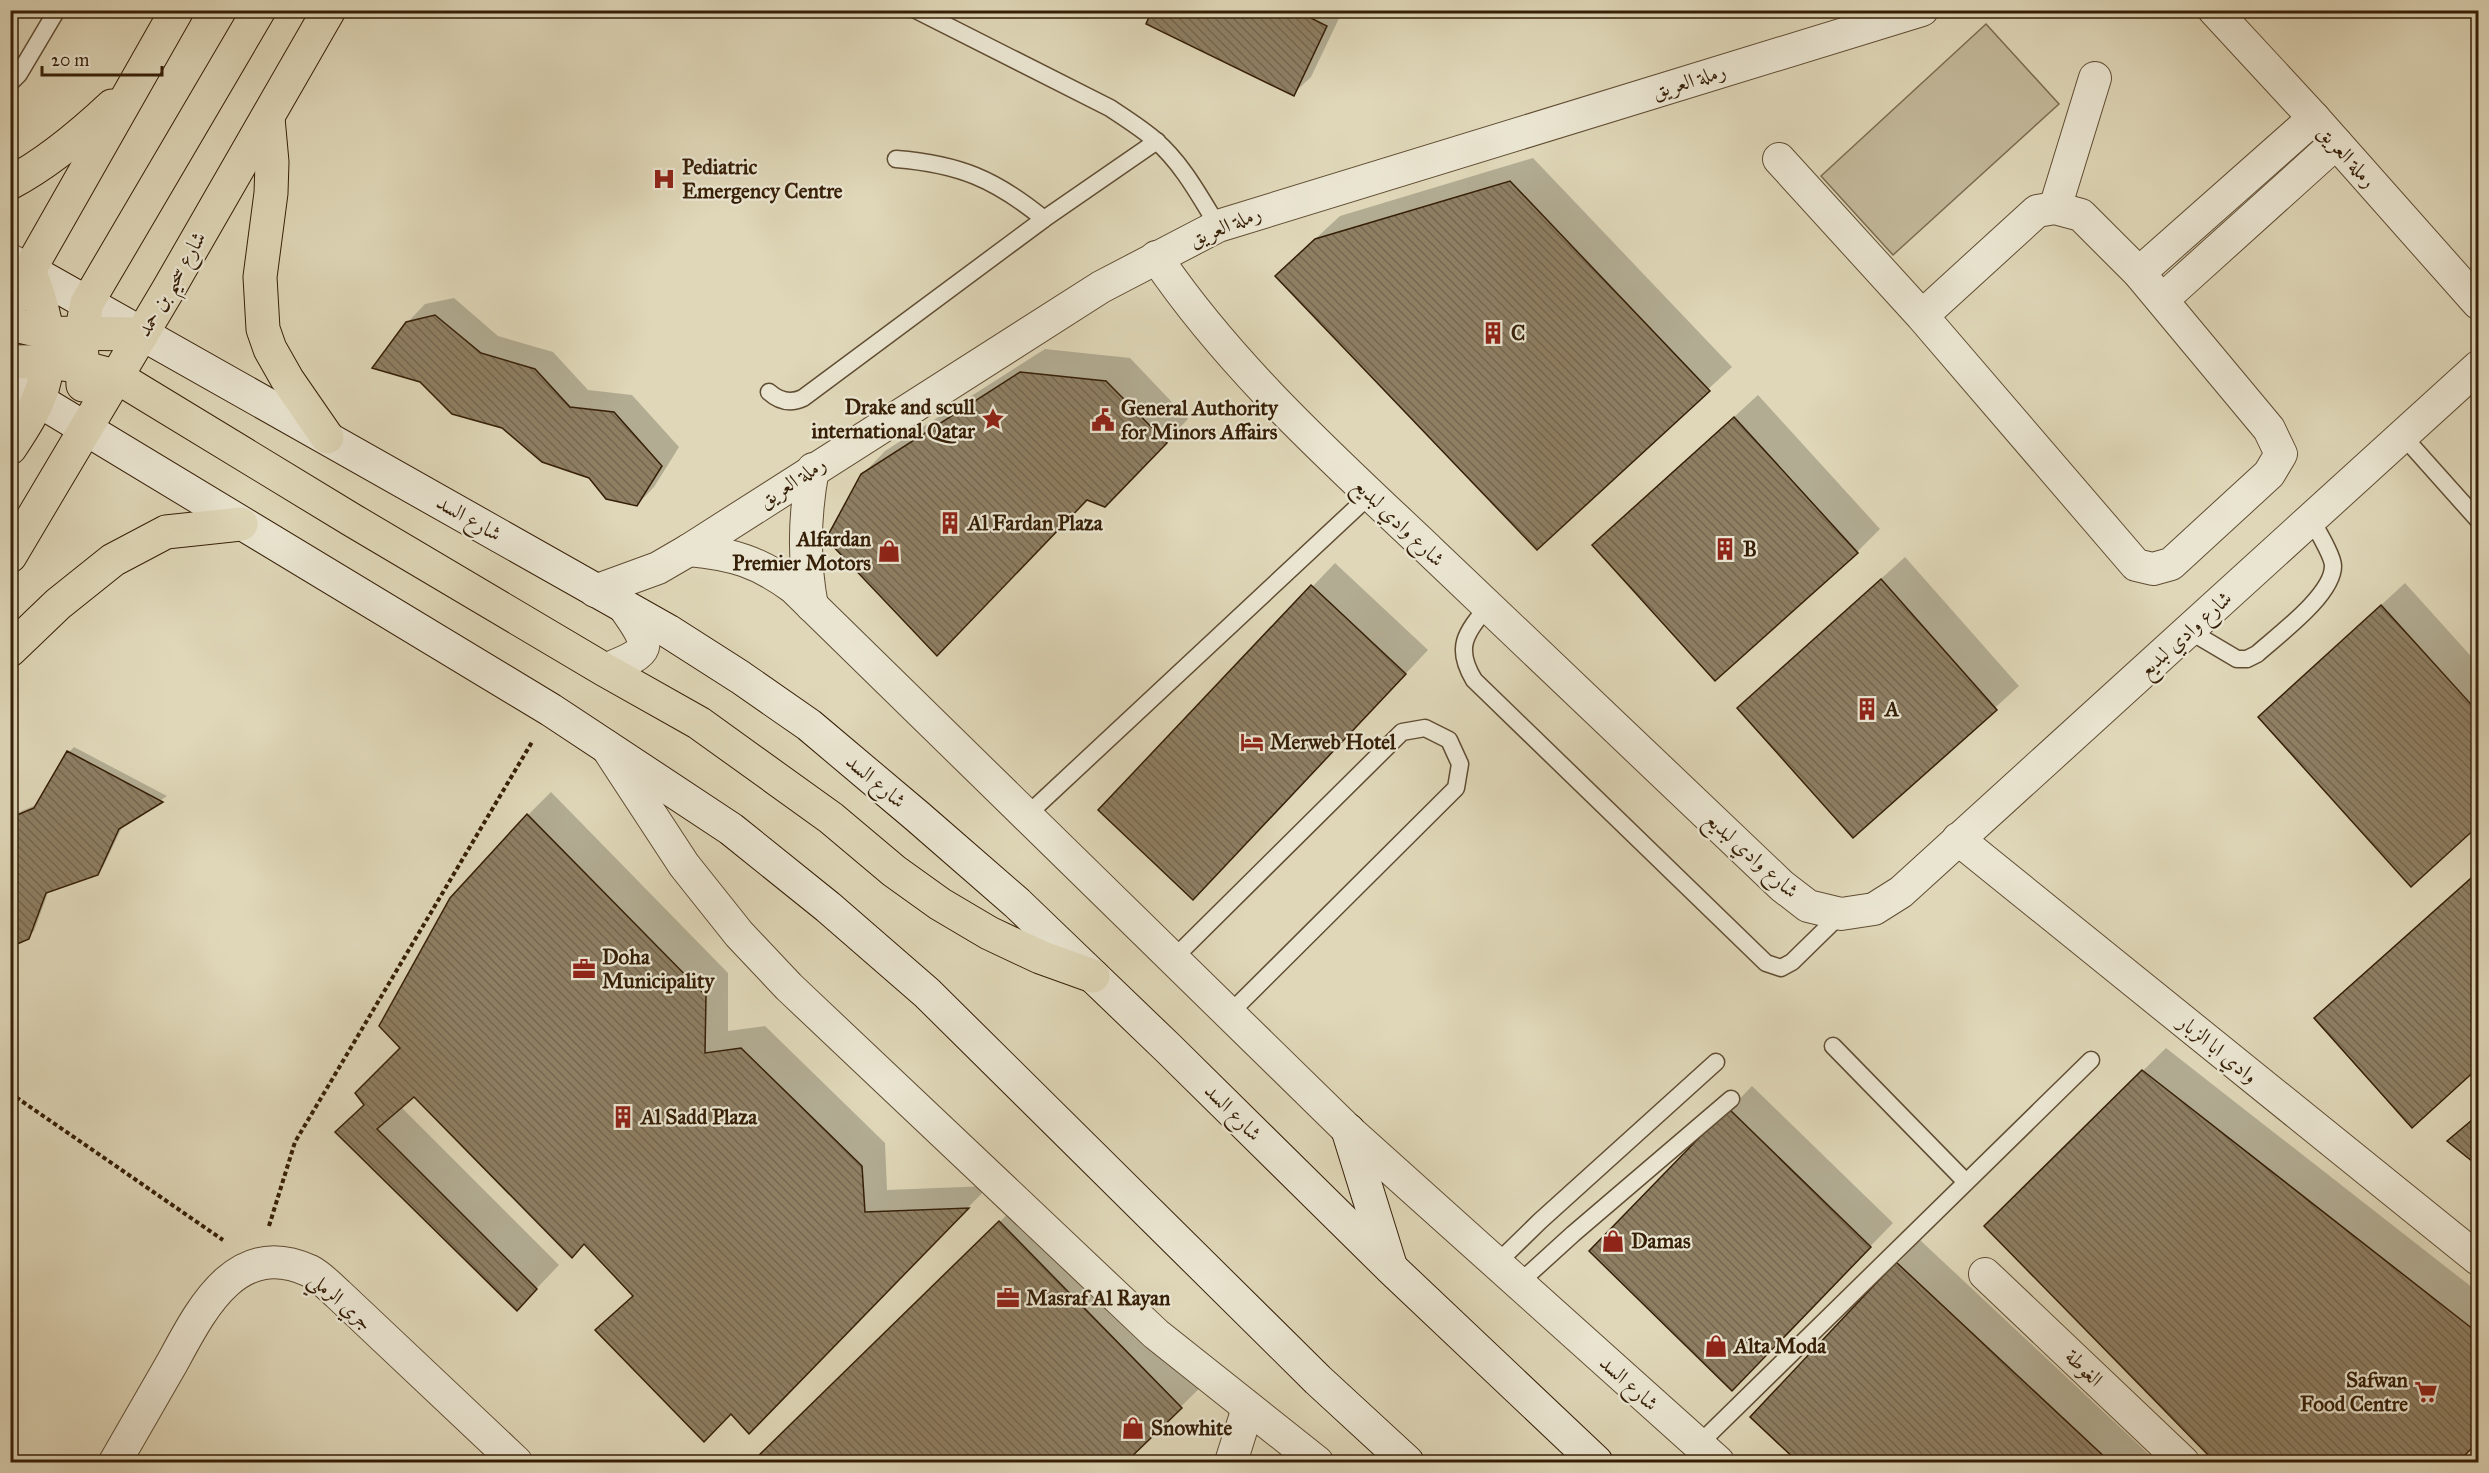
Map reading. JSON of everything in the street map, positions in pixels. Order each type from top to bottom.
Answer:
[{"type":"highway","points":[[10,304],[20,265],[136,84],[177,10]]},
{"type":"highway","points":[[85,429],[83,334],[260,10]]},
{"type":"highway","name":"شارع سحيم بن حمد","points":[[10,555],[142,334],[329,10]]},
{"type":"highway","points":[[10,183],[33,171],[60,152],[136,84]]},
{"type":"highway","points":[[268,118],[272,162],[271,193],[260,277],[263,329],[270,349],[287,379],[327,437]]},
{"type":"highway","points":[[10,448],[38,400],[48,347],[42,303],[20,265]]},
{"type":"highway","points":[[10,324],[48,347]]},
{"type":"highway","points":[[83,334],[117,376],[605,670],[709,730],[831,818],[894,870],[940,904],[989,933],[1040,957],[1093,976]]},
{"type":"highway","points":[[10,362],[83,334],[142,334]]},
{"type":"highway","points":[[10,650],[58,603],[113,560],[166,532],[241,524]]},
{"type":"main road","points":[[20,265],[83,334]]},
{"type":"main road","name":"شارع السد","points":[[142,334],[695,648],[809,725],[1000,889],[1093,976],[1392,1269],[1596,1462]]},
{"type":"main road","points":[[10,383],[551,710],[731,829],[828,907],[927,993],[1318,1380],[1407,1462]]},
{"type":"main road","points":[[1348,1130],[1392,1269]]},
{"type":"street","name":"رملة العريق","points":[[595,591],[658,568],[689,550],[1101,287],[1218,226],[1922,10]]},
{"type":"street","name":"رملة العريق","points":[[2214,10],[2314,118],[2478,303]]},
{"type":"street","points":[[2055,208],[2095,78]]},
{"type":"street","points":[[2139,273],[2314,118]]},
{"type":"street","points":[[2162,300],[2336,143]]},
{"type":"street","points":[[1779,159],[1922,316],[2136,565],[2153,569],[2171,564],[2269,474],[2281,454],[2269,429],[2162,300],[2139,273],[2081,215],[2055,208],[2037,211],[1922,316]]},
{"type":"street","name":"شارع وادي لبديع","points":[[1156,257],[1218,341],[1370,495],[1782,886],[1808,906],[1841,914],[1874,909],[1901,892],[2478,367]]},
{"type":"street","points":[[812,606],[807,584],[804,537],[813,469]]},
{"type":"street","name":"شارع السد","points":[[689,550],[721,553],[752,561],[794,588],[1348,1130],[1708,1454]]},
{"type":"street","points":[[605,670],[635,658],[643,651],[645,641],[641,630],[624,607]]},
{"type":"street","points":[[606,746],[684,866],[740,934],[789,987],[1156,1334],[1317,1462]]},
{"type":"street","name":"وادي ابا الزبار","points":[[1958,839],[2478,1259]]},
{"type":"street","name":"جري الرملي","points":[[115,1462],[213,1294],[232,1275],[258,1264],[283,1263],[311,1271],[516,1462]]},
{"type":"street","name":"الغوطة","points":[[1985,1274],[2183,1462]]},
{"type":"street","points":[[1231,1462],[1248,1408]]},
{"type":"lane","points":[[10,83],[19,74],[57,10]]},
{"type":"lane","points":[[916,10],[1110,108],[1157,141],[1178,165],[1218,226]]},
{"type":"lane","points":[[769,392],[785,401],[795,402],[803,398],[1044,219],[1157,141]]},
{"type":"lane","points":[[896,159],[929,162],[960,169],[1019,198],[1044,219]]},
{"type":"lane","points":[[2403,436],[2478,520]]},
{"type":"lane","points":[[1026,816],[1370,495]]},
{"type":"lane","points":[[2188,630],[2237,659],[2247,659],[2257,654],[2324,592],[2331,578],[2333,565],[2312,519]]},
{"type":"lane","points":[[1488,606],[1468,631],[1463,648],[1465,665],[1474,680],[1766,963],[1781,968],[1792,962],[1841,914]]},
{"type":"lane","points":[[1174,958],[1402,732],[1425,728],[1449,740],[1461,764],[1456,788],[1230,1013]]},
{"type":"lane","points":[[1833,1046],[1966,1182]]},
{"type":"lane","points":[[1708,1454],[1966,1182],[2091,1060]]},
{"type":"lane","points":[[1507,1274],[1540,1221],[1716,1062]]},
{"type":"lane","points":[[1507,1274],[1573,1234],[1731,1099]]},
{"type":"path","points":[[10,1093],[258,1264],[295,1142],[551,710]]},
{"type":"shaded area","points":[[1986,24],[2059,104],[1893,255],[1821,176]]},
{"type":"building","points":[[1152,10],[1295,10],[1327,26],[1294,96],[1146,24]]},
{"type":"building","name":"C","points":[[1510,181],[1710,391],[1537,550],[1275,276],[1315,239]]},
{"type":"building","points":[[435,315],[481,353],[535,369],[570,407],[614,412],[662,466],[637,506],[606,499],[589,478],[542,462],[502,428],[452,414],[420,382],[372,368],[406,322]]},
{"type":"building","name":"Al Fardan Plaza","points":[[1020,372],[1106,381],[1167,443],[1105,507],[1087,500],[937,656],[826,539],[861,474]]},
{"type":"building","name":"B","points":[[1734,417],[1858,553],[1715,681],[1592,545]]},
{"type":"building","name":"A","points":[[1881,579],[1997,710],[1853,838],[1737,708]]},
{"type":"building","name":"Merweb Hotel","points":[[1311,585],[1406,674],[1193,900],[1098,810]]},
{"type":"building","points":[[2381,605],[2478,712],[2478,826],[2411,887],[2258,717]]},
{"type":"building","points":[[67,751],[163,802],[119,829],[98,875],[46,893],[29,939],[10,947],[10,818],[34,808]]},
{"type":"building","name":"Al Sadd Plaza","points":[[527,814],[706,996],[705,1053],[741,1048],[862,1166],[865,1212],[969,1208],[749,1434],[731,1414],[704,1442],[595,1330],[633,1296],[584,1244],[572,1258],[414,1097],[377,1129],[537,1289],[517,1311],[335,1132],[364,1105],[355,1093],[400,1048],[379,1026],[450,898]]},
{"type":"building","points":[[2478,872],[2478,1068],[2412,1128],[2314,1018]]},
{"type":"building","points":[[2142,1070],[2478,1333],[2478,1442],[2458,1462],[2215,1462],[1984,1226]]},
{"type":"building","points":[[1728,1108],[1871,1247],[1732,1391],[1589,1251]]},
{"type":"building","points":[[2478,1115],[2478,1166],[2447,1141]]},
{"type":"building","points":[[999,1221],[1182,1408],[1126,1462],[752,1462]]},
{"type":"building","points":[[1896,1262],[2110,1462],[1798,1462],[1750,1417]]},
{"type":"place","name":"Pediatric Emergency Centre","points":[[664,179]]},
{"type":"place","name":"C","points":[[1493,333]]},
{"type":"place","name":"Drake and scull international Qatar","points":[[993,419]]},
{"type":"place","name":"General Authority for Minors Affairs","points":[[1103,420]]},
{"type":"place","name":"Al Fardan Plaza","points":[[950,523]]},
{"type":"place","name":"B","points":[[1725,549]]},
{"type":"place","name":"Alfardan Premier Motors","points":[[889,551]]},
{"type":"place","name":"A","points":[[1867,709]]},
{"type":"place","name":"Merweb Hotel","points":[[1252,742]]},
{"type":"place","name":"Doha Municipality","points":[[584,969]]},
{"type":"place","name":"Al Sadd Plaza","points":[[623,1117]]},
{"type":"place","name":"Damas","points":[[1613,1241]]},
{"type":"place","name":"Masraf Al Rayan","points":[[1008,1298]]},
{"type":"place","name":"Alta Moda","points":[[1716,1346]]},
{"type":"place","name":"Safwan Food Centre","points":[[2426,1392]]},
{"type":"place","name":"Snowhite","points":[[1133,1428]]}]
